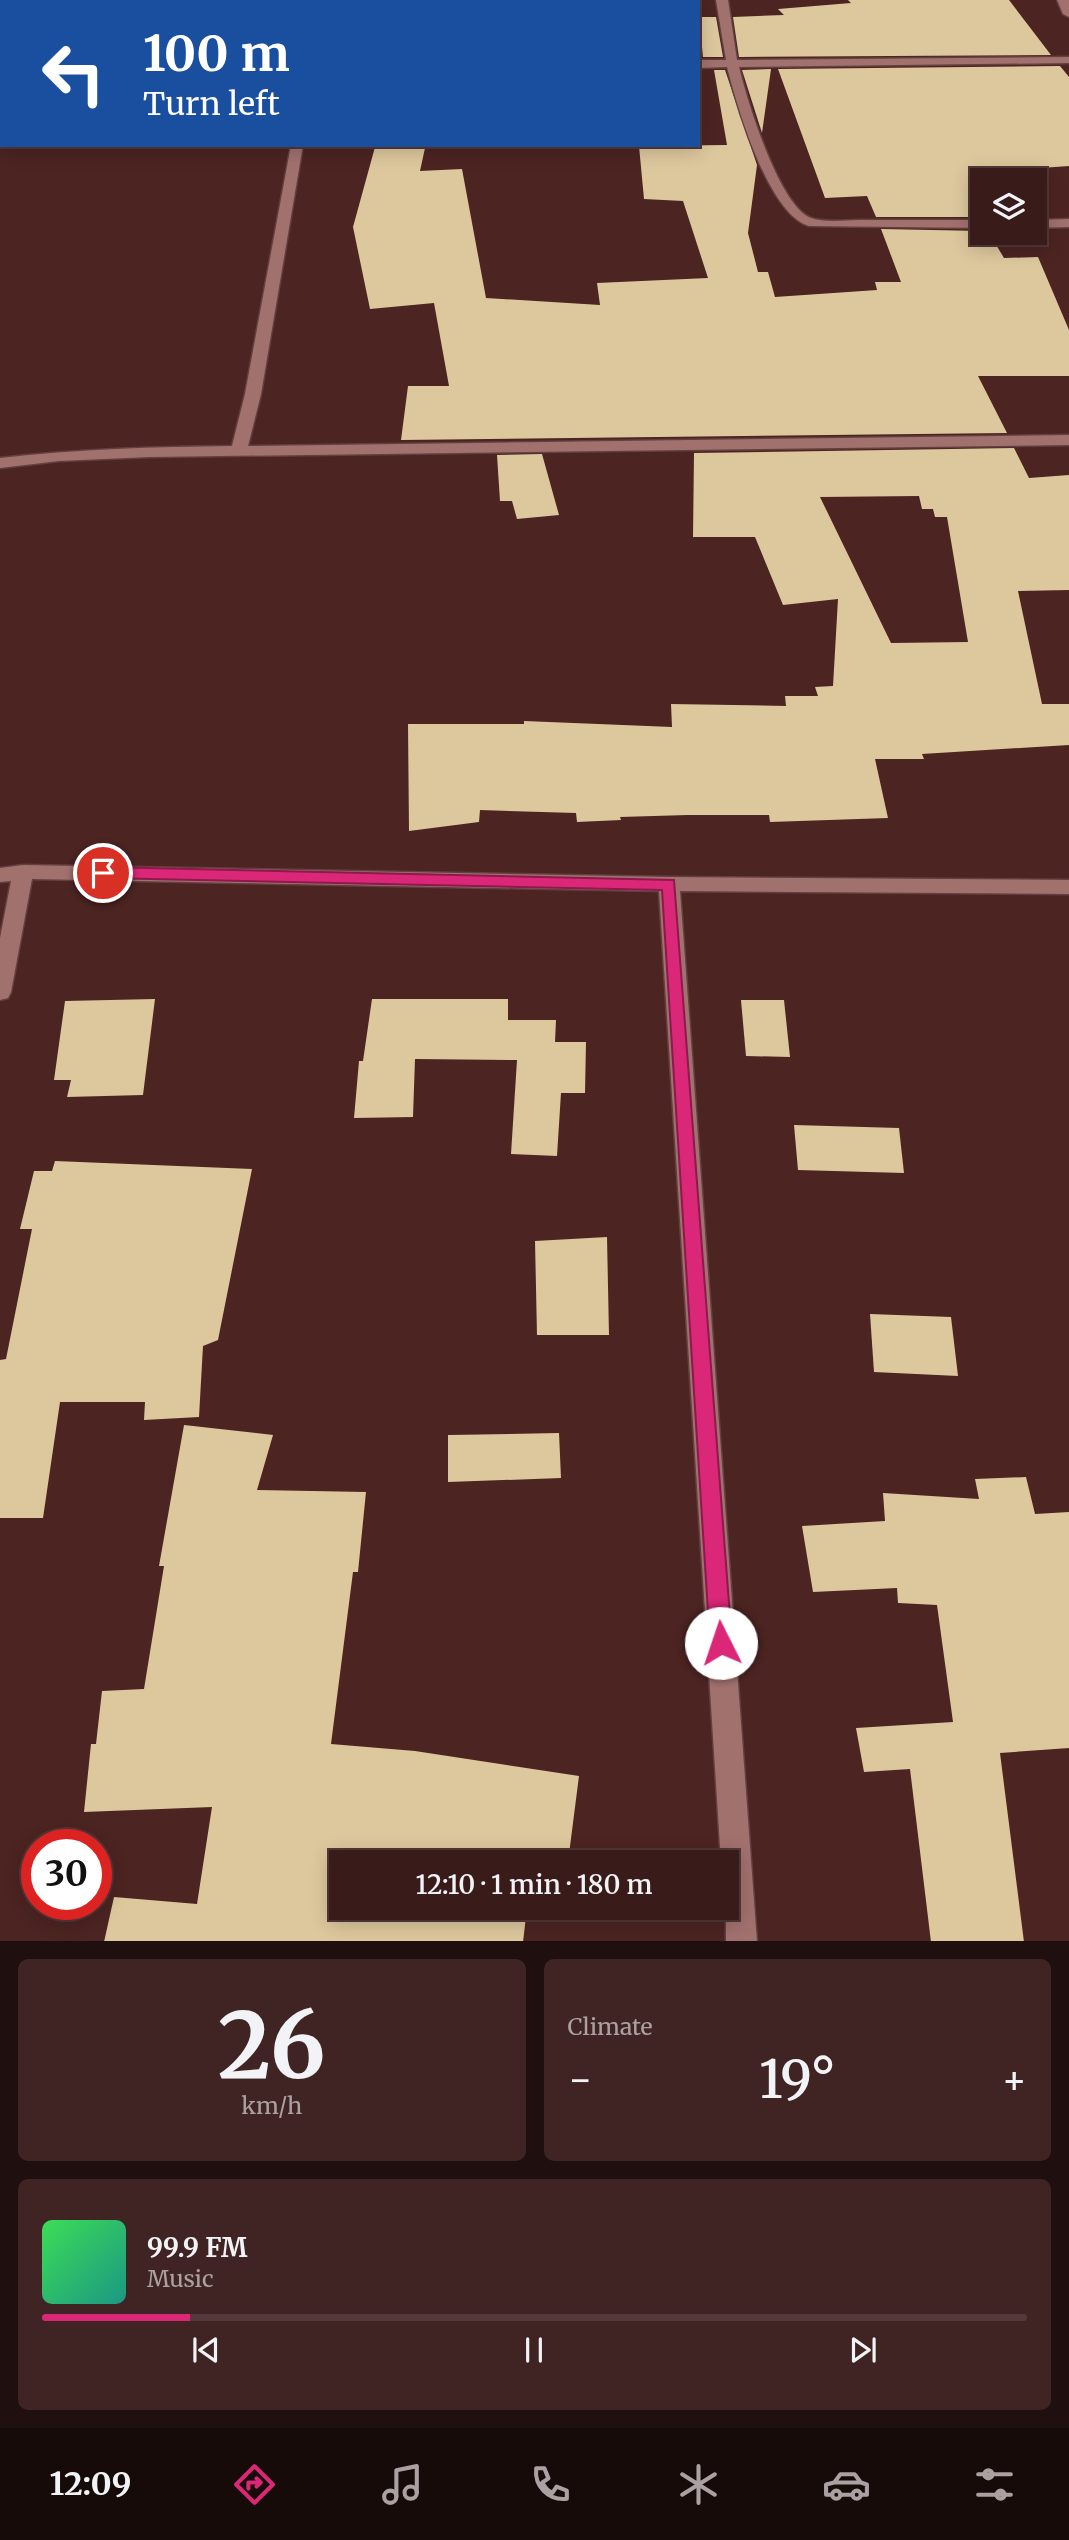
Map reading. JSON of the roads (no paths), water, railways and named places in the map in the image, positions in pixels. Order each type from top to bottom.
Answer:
[{"type":"street","points":[[722,0],[732,64],[744,111],[771,174],[793,212],[809,222],[970,224]]},
{"type":"street","points":[[1063,0],[1069,13]]},
{"type":"street","points":[[700,64],[1069,60]]},
{"type":"street","points":[[239,451],[253,394],[297,147]]},
{"type":"street","points":[[1047,223],[1069,223]]},
{"type":"street","points":[[0,463],[34,458],[150,452],[1069,440]]},
{"type":"street","points":[[0,875],[23,872],[669,884],[1069,887]]},
{"type":"street","points":[[0,992],[23,872]]},
{"type":"street","points":[[669,884],[742,1941]]}]
